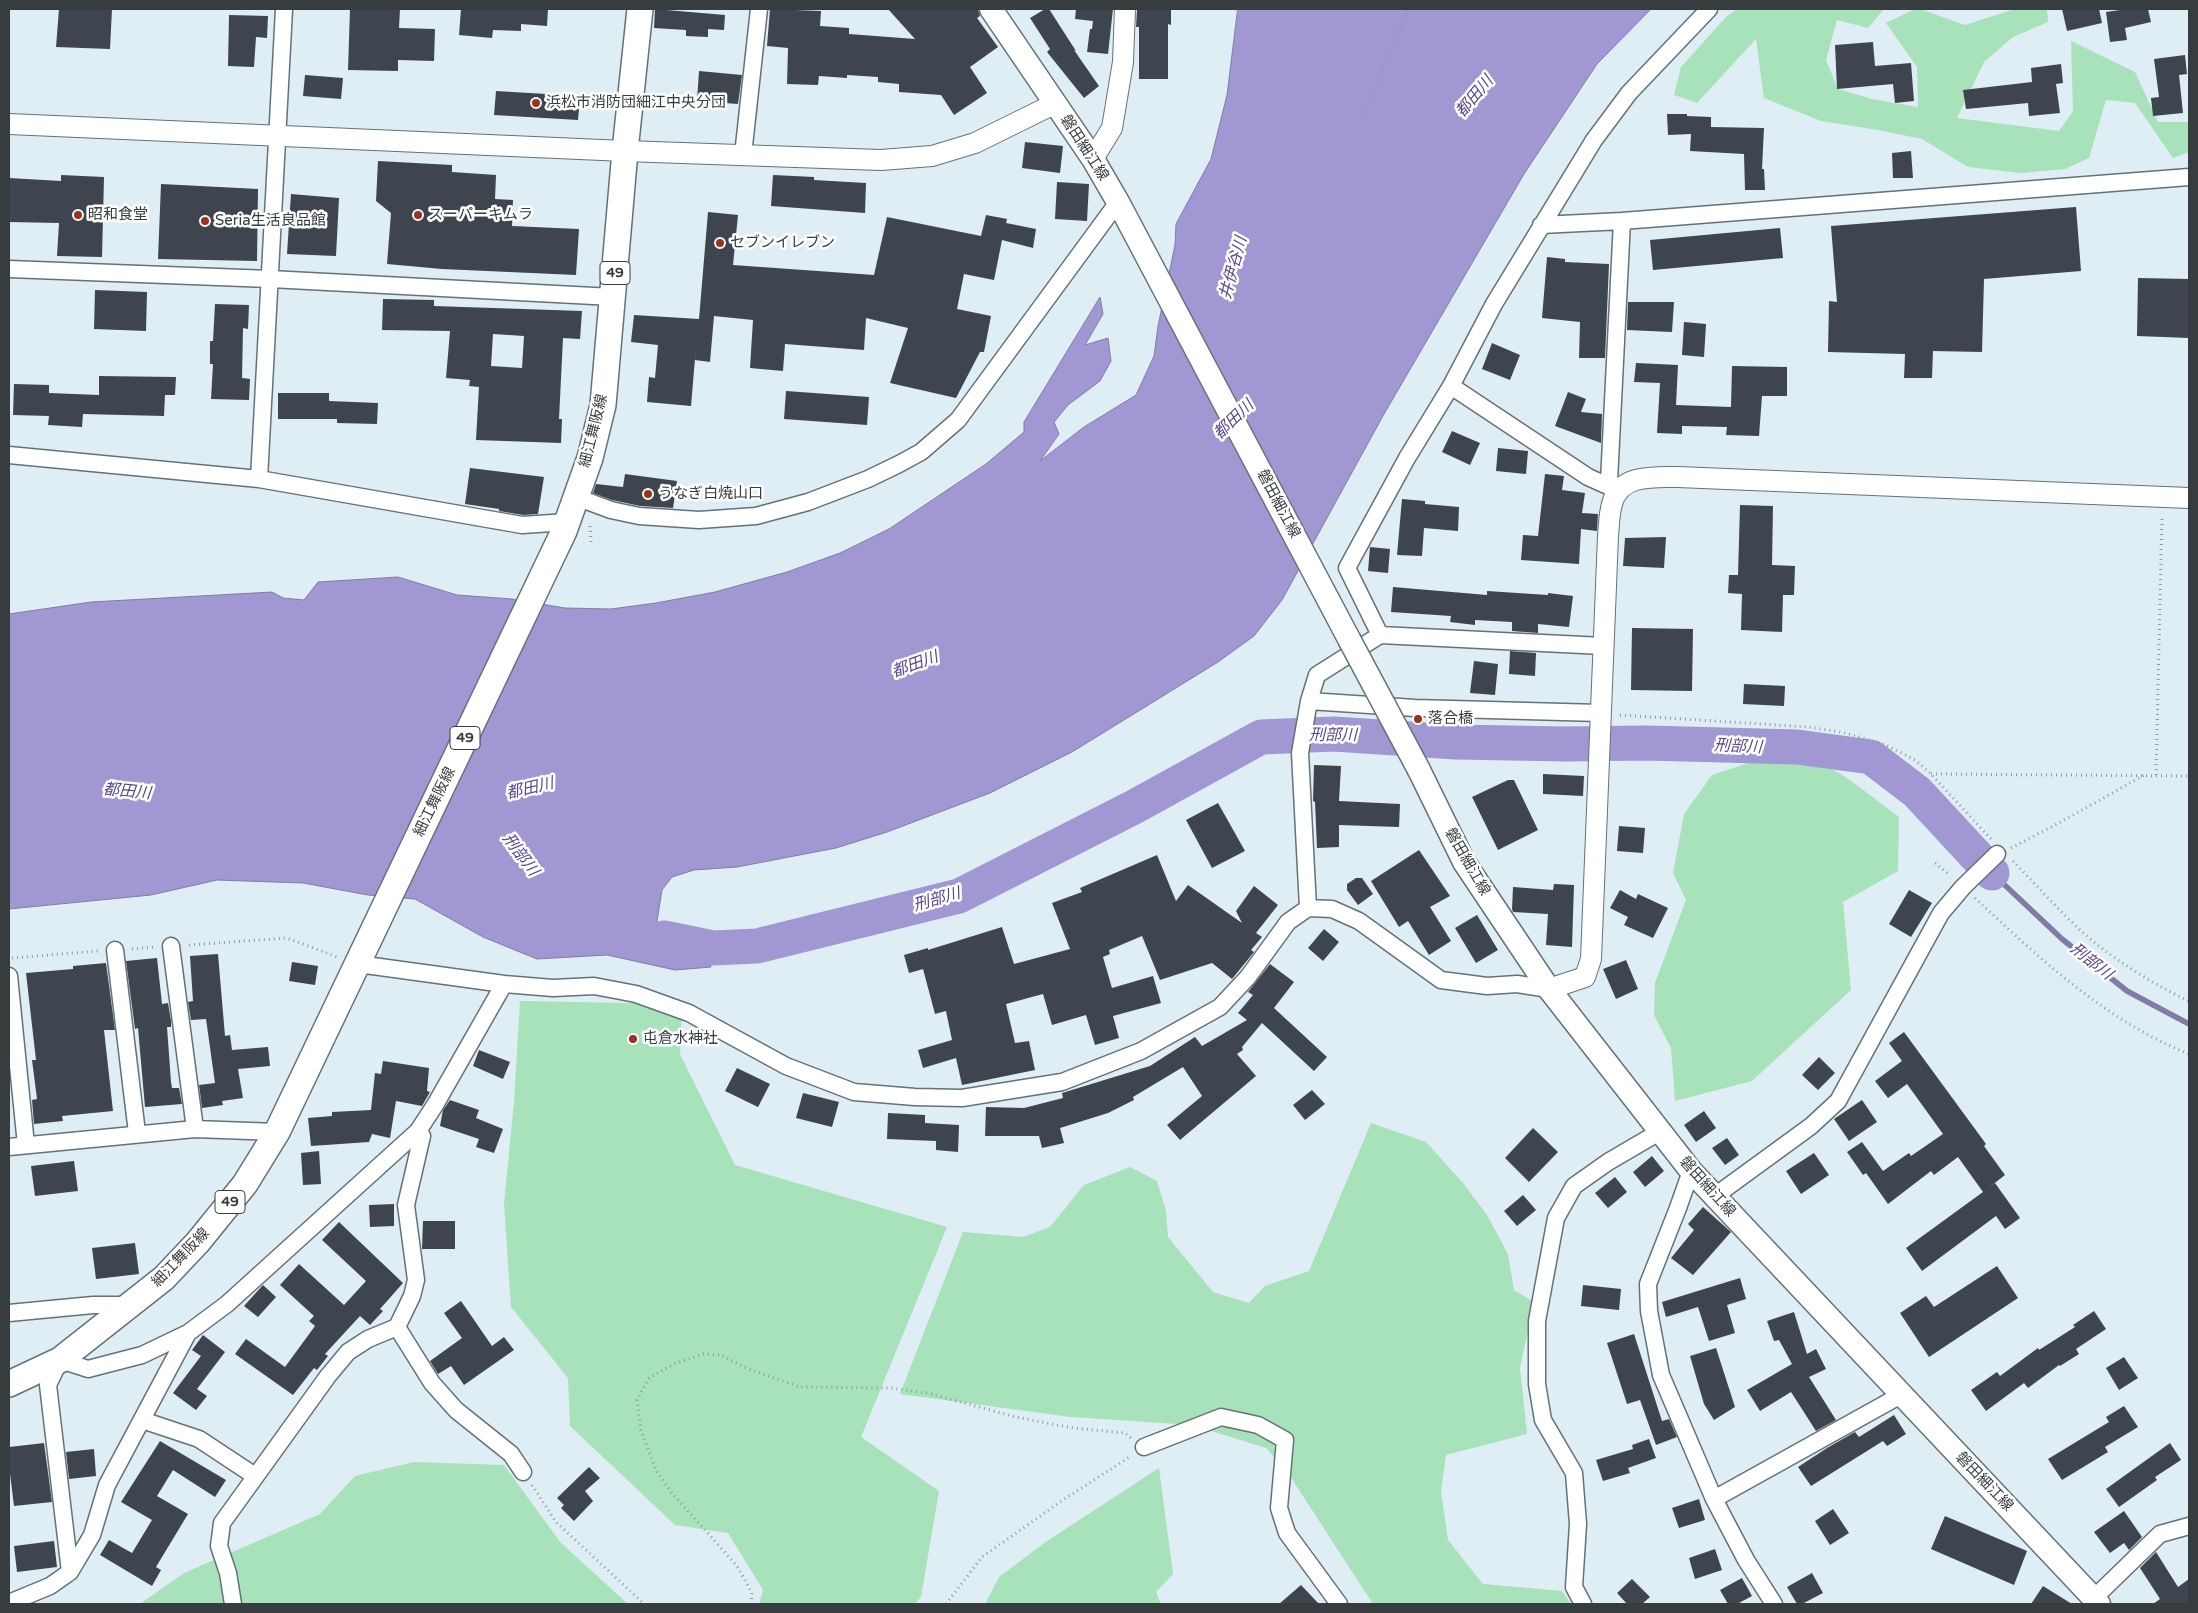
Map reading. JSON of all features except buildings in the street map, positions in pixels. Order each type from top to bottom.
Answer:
[{"type":"main road","name":"細江舞阪線","points":[[9,1384],[60,1360],[164,1278],[198,1242],[245,1184],[277,1132],[566,526],[590,458],[604,405],[625,151],[640,9]]},
{"type":"main road","name":"磐田細江線","points":[[991,9],[1093,159],[1122,209],[1419,770],[1464,862],[1549,989],[1691,1171],[2096,1601]]},
{"type":"street","points":[[259,479],[284,9]]},
{"type":"street","points":[[743,155],[759,9]]},
{"type":"street","points":[[1093,159],[1112,128],[1123,62],[1125,9]]},
{"type":"street","points":[[1380,635],[1347,568],[1407,458],[1451,386],[1494,304],[1594,140],[1629,93],[1709,9]]},
{"type":"street","points":[[9,124],[277,134],[625,151],[881,160],[932,156],[975,143],[1054,104]]},
{"type":"street","points":[[1541,226],[1622,222],[2189,177]]},
{"type":"street","points":[[576,497],[612,510],[639,516],[699,520],[756,516],[808,502],[868,479],[899,464],[921,452],[958,420],[1122,209]]},
{"type":"street","points":[[1619,491],[1609,481],[1622,222]]},
{"type":"street","points":[[9,269],[270,279],[613,297]]},
{"type":"street","points":[[1451,386],[1588,477],[1619,491]]},
{"type":"street","points":[[9,455],[259,479],[522,525],[566,526]]},
{"type":"street","points":[[362,955],[504,984],[553,988],[594,986],[636,994],[689,1014],[786,1066],[854,1092],[916,1097],[962,1098],[1062,1082],[1141,1051],[1220,1007],[1248,976],[1288,922],[1308,908],[1332,909],[1359,921],[1441,980],[1487,986],[1516,984],[1549,989],[1585,977],[1591,959],[1608,536],[1612,503],[1619,491],[1628,482],[1647,478],[1678,477],[2189,498]]},
{"type":"street","points":[[1308,908],[1300,753],[1308,706],[1317,675],[1380,635],[1603,646]]},
{"type":"street","points":[[1308,706],[1600,713]]},
{"type":"street","points":[[1714,1196],[1811,1126],[1838,1101],[1941,914],[1966,884],[2000,853]]},
{"type":"street","points":[[171,946],[195,1129]]},
{"type":"street","points":[[115,950],[137,1133]]},
{"type":"street","points":[[9,976],[26,1145]]},
{"type":"street","points":[[70,1572],[48,1385],[60,1360],[88,1369],[142,1355],[188,1333],[227,1304],[418,1131],[435,1105],[504,984]]},
{"type":"street","points":[[9,1147],[137,1133],[195,1129],[277,1132]]},
{"type":"street","points":[[233,1604],[234,1600],[228,1573],[219,1546],[222,1523],[328,1376],[348,1352],[368,1339],[397,1327],[412,1296],[416,1280],[406,1205],[422,1136],[418,1131]]},
{"type":"street","points":[[1584,1604],[1574,1587],[1578,1524],[1574,1473],[1542,1420],[1537,1384],[1536,1321],[1556,1218],[1574,1186],[1608,1162],[1661,1131]]},
{"type":"street","points":[[1691,1171],[1648,1284],[1649,1311],[1661,1375],[1714,1499],[1746,1560],[1774,1604]]},
{"type":"street","points":[[9,1314],[93,1306],[132,1305]]},
{"type":"street","points":[[397,1327],[432,1383],[456,1410],[511,1454],[523,1472]]},
{"type":"street","points":[[9,1602],[50,1586],[70,1572],[92,1535],[107,1485],[188,1333]]},
{"type":"street","points":[[1714,1499],[1901,1395]]},
{"type":"street","points":[[1144,1447],[1220,1417],[1258,1425],[1286,1440],[1279,1508],[1287,1533],[1339,1604]]},
{"type":"street","points":[[142,1420],[199,1439],[255,1476]]},
{"type":"street","points":[[2096,1601],[2160,1534],[2189,1526]]},
{"type":"path","points":[[1362,117],[1408,9]]},
{"type":"path","points":[[2156,774],[2162,497]]},
{"type":"path","points":[[1600,713],[1809,728],[1846,733],[1886,744],[1915,760],[1931,774],[2000,853],[2082,931],[2122,962],[2172,993],[2189,1001]]},
{"type":"path","points":[[1931,774],[2156,774],[2189,776]]},
{"type":"path","points":[[2000,853],[2059,823],[2146,774]]},
{"type":"path","points":[[1935,862],[1966,884],[2043,962],[2100,1005],[2189,1054]]},
{"type":"path","points":[[751,1604],[752,1594],[737,1566],[672,1492],[656,1470],[641,1431],[637,1400],[649,1378],[674,1364],[703,1354],[721,1355],[746,1368],[800,1387],[891,1388],[927,1393],[1016,1417],[1073,1428],[1125,1434],[1144,1447],[1062,1500],[982,1557],[946,1604]]},
{"type":"path","points":[[523,1472],[556,1522],[644,1604]]},
{"type":"green space","points":[[1737,9],[1884,9],[1868,28],[1837,20],[1826,60],[1838,89],[1872,99],[1918,107],[1917,67],[1886,23],[1915,9],[1920,9],[1965,25],[2015,9],[2047,9],[2048,22],[2013,37],[1984,62],[1957,118],[2059,131],[2073,111],[2071,41],[2135,72],[2158,122],[2189,122],[2189,152],[2173,158],[2135,103],[2106,100],[2089,158],[2065,169],[2021,173],[1968,167],[1922,139],[1821,121],[1764,98],[1756,39],[1697,103],[1674,95],[1681,67],[1726,17]]},
{"type":"green space","points":[[1797,747],[1850,780],[1899,817],[1898,871],[1843,902],[1851,990],[1752,1081],[1675,1101],[1671,1048],[1654,1015],[1655,983],[1686,900],[1673,873],[1684,814],[1712,775]]},
{"type":"green space","points":[[520,1001],[682,1004],[680,1054],[735,1165],[947,1227],[861,1437],[939,1491],[921,1597],[915,1604],[759,1604],[763,1590],[728,1533],[675,1525],[570,1426],[568,1378],[511,1307],[504,1204],[514,1102]]},
{"type":"green space","points":[[1371,1123],[1426,1142],[1463,1183],[1487,1215],[1508,1254],[1514,1290],[1534,1302],[1520,1368],[1527,1434],[1446,1455],[1441,1491],[1448,1540],[1483,1584],[1562,1591],[1571,1604],[1373,1604],[1288,1473],[1266,1448],[1192,1425],[1071,1417],[900,1394],[963,1232],[1023,1237],[1050,1227],[1084,1185],[1130,1167],[1157,1181],[1166,1211],[1168,1237],[1213,1292],[1249,1303],[1265,1286],[1309,1271]]},
{"type":"green space","points":[[414,1462],[504,1465],[561,1543],[628,1604],[140,1604],[184,1573],[320,1514],[355,1476]]},
{"type":"green space","points":[[1159,1468],[1173,1574],[1156,1592],[1161,1604],[985,1604],[999,1577],[1047,1541]]},
{"type":"water","points":[[1238,9],[1651,9],[1597,64],[1524,174],[1384,414],[1282,600],[1254,636],[1218,662],[1072,752],[990,793],[887,832],[836,848],[737,867],[694,870],[672,877],[662,890],[657,921],[668,932],[708,933],[711,967],[675,970],[607,955],[537,959],[483,937],[415,899],[368,895],[303,883],[217,880],[151,895],[9,909],[9,614],[91,602],[272,592],[283,598],[304,600],[318,582],[398,577],[457,595],[512,599],[565,608],[611,609],[715,592],[787,572],[840,553],[889,529],[986,464],[1024,432],[1024,422],[1100,297],[1103,314],[1085,345],[1108,338],[1111,361],[1100,381],[1068,405],[1054,422],[1059,434],[1040,461],[1084,427],[1136,395],[1154,356],[1158,326],[1175,245],[1176,224],[1211,159],[1227,95]]},
{"type":"waterway","name":"刑部川","points":[[664,938],[713,948],[757,946],[959,896],[1134,807],[1261,737],[1334,734],[1456,742],[1647,743],[1797,747],[1871,757],[1917,792],[1992,873]]},
{"type":"waterway","name":"刑部川","points":[[1992,873],[2062,939],[2127,991],[2189,1024]]},
{"type":"place","name":"浜松市消防団細江中央分団","points":[[536,103]]},
{"type":"place","name":"昭和食堂","points":[[78,215]]},
{"type":"place","name":"スーパーキムラ","points":[[418,215]]},
{"type":"place","name":"Seria生活良品館","points":[[205,221]]},
{"type":"place","name":"セブンイレブン","points":[[720,243]]},
{"type":"place","name":"うなぎ白焼山口","points":[[648,494]]},
{"type":"place","name":"落合橋","points":[[1418,719]]},
{"type":"place","name":"屯倉水神社","points":[[633,1039]]},
{"type":"water label","name":"都田川","points":[[1475,97]]},
{"type":"water label","name":"井伊谷川","points":[[1234,268]]},
{"type":"water label","name":"都田川","points":[[1234,420]]},
{"type":"water label","name":"都田川","points":[[915,665]]},
{"type":"water label","name":"都田川","points":[[530,789]]},
{"type":"water label","name":"都田川","points":[[127,792]]}]
